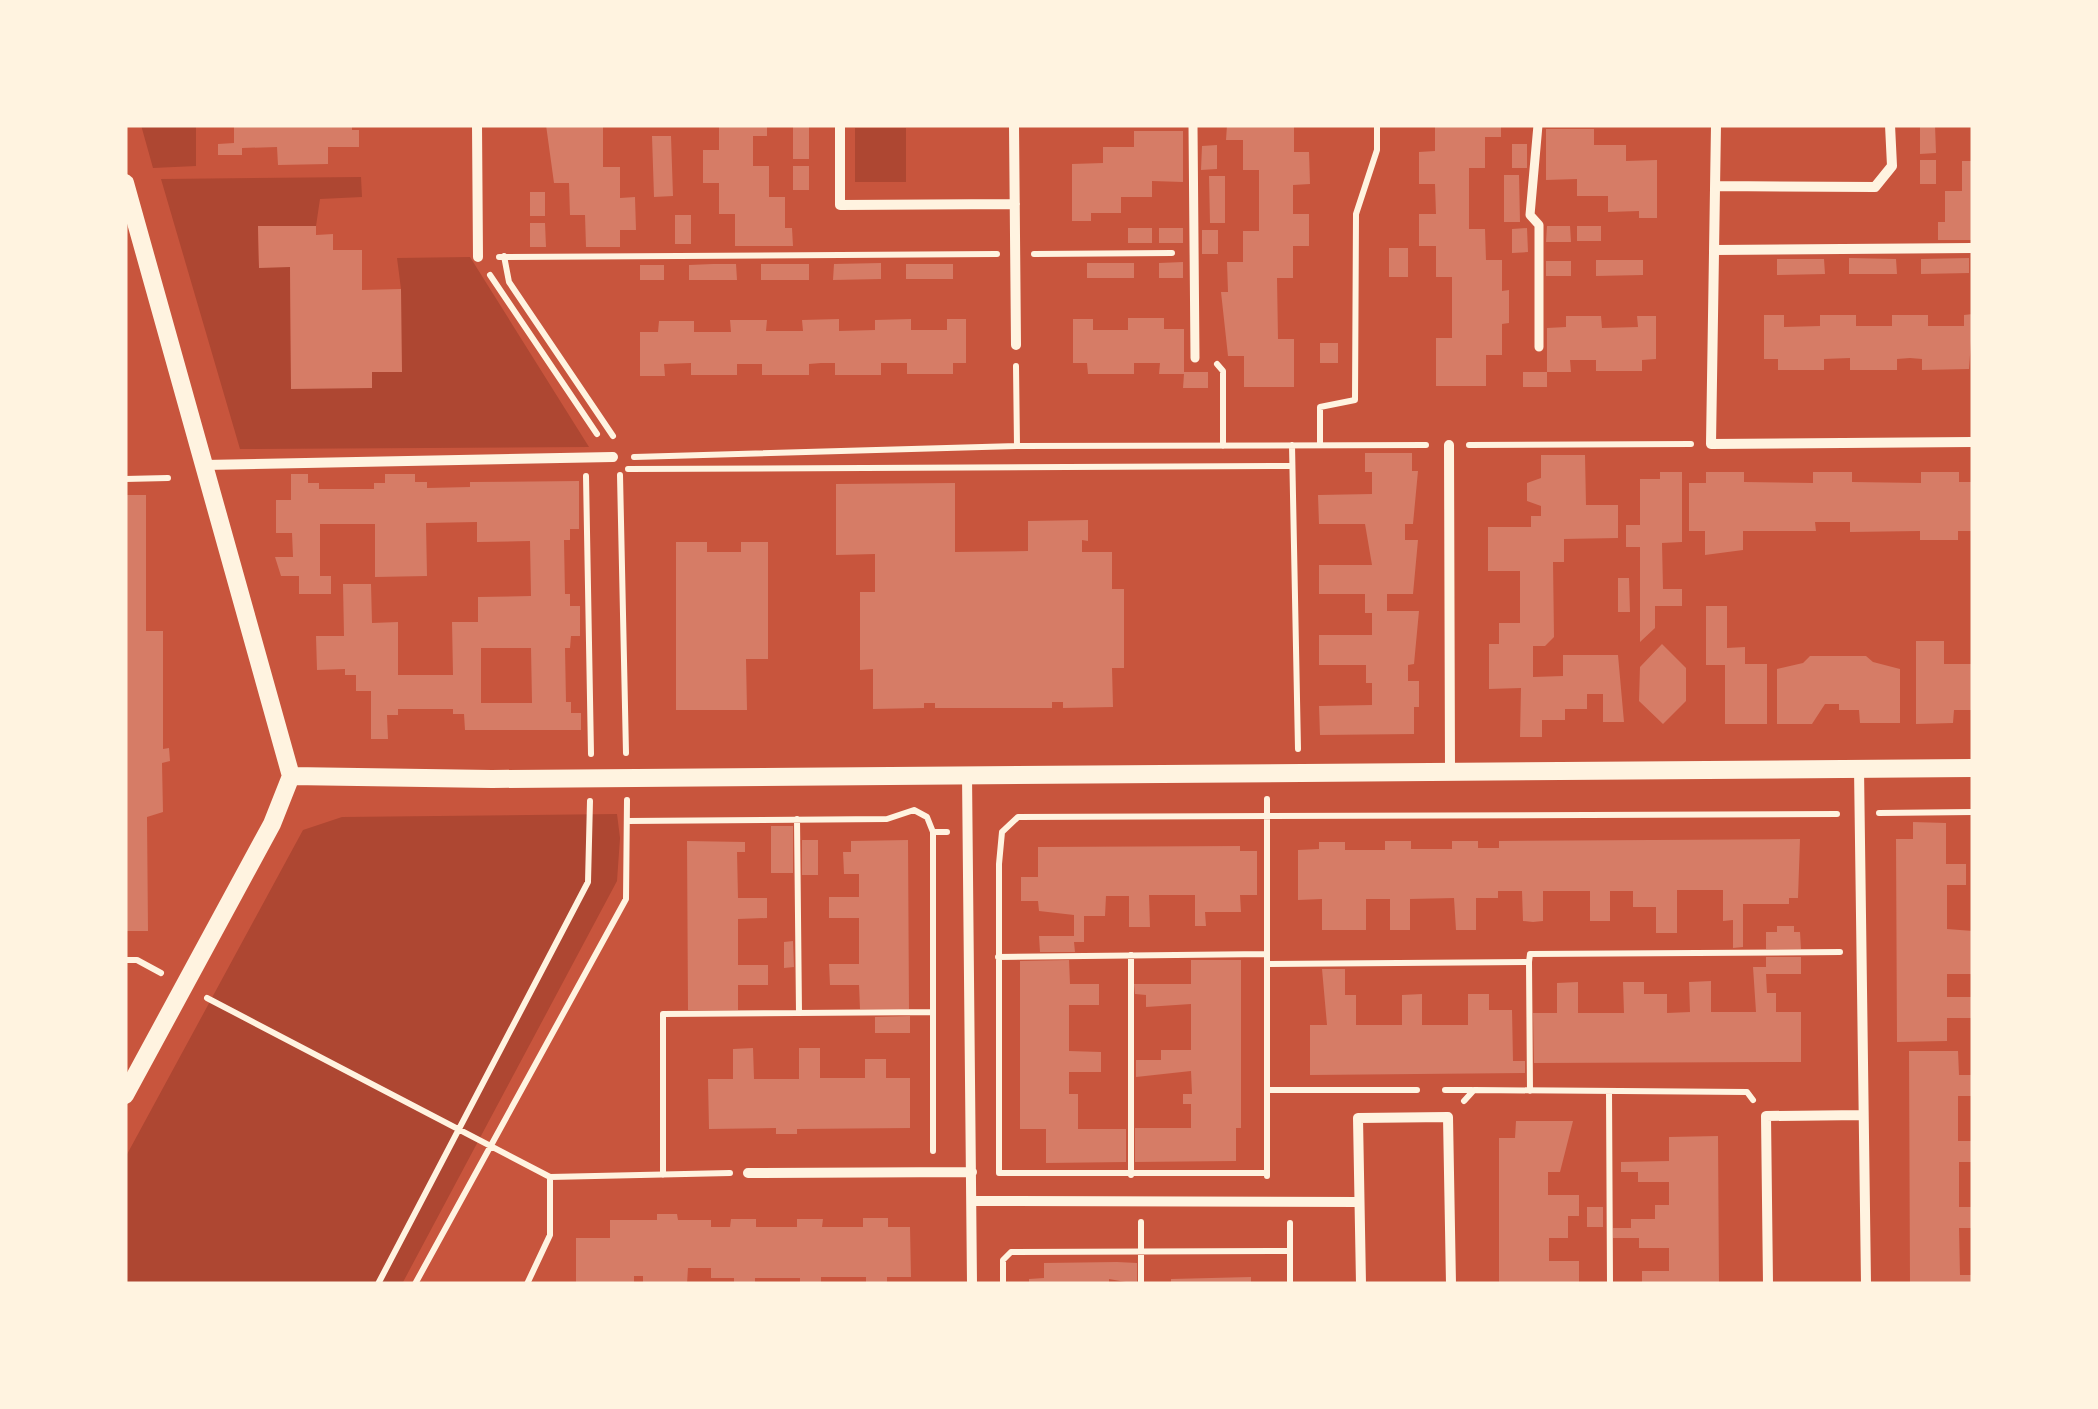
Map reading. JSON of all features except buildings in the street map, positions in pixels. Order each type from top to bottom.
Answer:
[{"type":"street","points":[[477,125],[478,257]]},
{"type":"street","points":[[840,125],[840,206],[1015,204]]},
{"type":"street","points":[[1014,125],[1016,344]]},
{"type":"street","points":[[1193,125],[1195,358]]},
{"type":"street","points":[[1538,125],[1530,214],[1539,225],[1539,347]]},
{"type":"street","points":[[1716,125],[1711,444],[1973,442]]},
{"type":"street","points":[[1716,186],[1875,187],[1892,166],[1890,125]]},
{"type":"street","points":[[125,184],[291,776],[272,824],[125,1095]]},
{"type":"street","points":[[1714,250],[1973,248]]},
{"type":"street","points":[[1449,445],[1450,771]]},
{"type":"street","points":[[204,465],[613,457]]},
{"type":"street","points":[[1860,768],[1866,1284]]},
{"type":"street","points":[[291,776],[1973,768]]},
{"type":"street","points":[[967,774],[972,1284]]},
{"type":"street","points":[[1768,1284],[1766,1116],[1864,1115]]},
{"type":"street","points":[[1360,1284],[1358,1118],[1448,1117],[1450,1284]]},
{"type":"street","points":[[748,1173],[972,1172]]},
{"type":"street","points":[[972,1200],[1360,1202]]},
{"type":"path","points":[[1320,445],[1320,406],[1355,400],[1356,214],[1377,150],[1377,125]]},
{"type":"path","points":[[415,1284],[626,899],[627,457],[509,282],[504,238]]},
{"type":"path","points":[[478,257],[1194,252]]},
{"type":"path","points":[[478,257],[613,457],[1017,446],[1711,444]]},
{"type":"path","points":[[1016,344],[1017,446]]},
{"type":"path","points":[[1195,358],[1211,357],[1223,372],[1222,446]]},
{"type":"path","points":[[1292,446],[1298,772]]},
{"type":"path","points":[[378,1284],[588,882],[591,777],[586,471],[1292,466]]},
{"type":"path","points":[[125,479],[168,478]]},
{"type":"path","points":[[1267,772],[1267,1202]]},
{"type":"path","points":[[627,821],[888,819],[914,810],[927,817],[933,832],[933,1172]]},
{"type":"path","points":[[984,832],[1002,832],[1018,817],[1973,812]]},
{"type":"path","points":[[796,819],[799,1013]]},
{"type":"path","points":[[933,832],[950,832]]},
{"type":"path","points":[[1002,832],[998,1173],[1267,1173]]},
{"type":"path","points":[[1530,1091],[1530,954],[1862,952]]},
{"type":"path","points":[[969,957],[1267,954]]},
{"type":"path","points":[[1132,955],[1131,1173],[1141,1284]]},
{"type":"path","points":[[125,960],[137,960],[550,1177],[748,1173]]},
{"type":"path","points":[[1267,964],[1529,962]]},
{"type":"path","points":[[664,1175],[663,1014],[933,1012]]},
{"type":"path","points":[[1267,1090],[1746,1092],[1766,1116]]},
{"type":"path","points":[[1448,1117],[1474,1090]]},
{"type":"path","points":[[1610,1091],[1610,1284]]},
{"type":"path","points":[[527,1284],[550,1235],[550,1177]]},
{"type":"path","points":[[1290,1202],[1290,1284]]},
{"type":"path","points":[[1003,1284],[1003,1260],[1011,1252],[1290,1251]]},
{"type":"shaded area","points":[[141,125],[196,125],[196,166],[153,168]]},
{"type":"shaded area","points":[[855,128],[906,128],[906,182],[855,182]]},
{"type":"shaded area","points":[[361,177],[362,197],[320,199],[316,226],[258,226],[259,267],[290,267],[291,388],[371,388],[372,372],[401,289],[397,258],[470,257],[589,447],[240,449],[161,179]]},
{"type":"shaded area","points":[[617,814],[617,881],[402,1284],[125,1284],[125,1158],[303,830],[342,817]]}]
